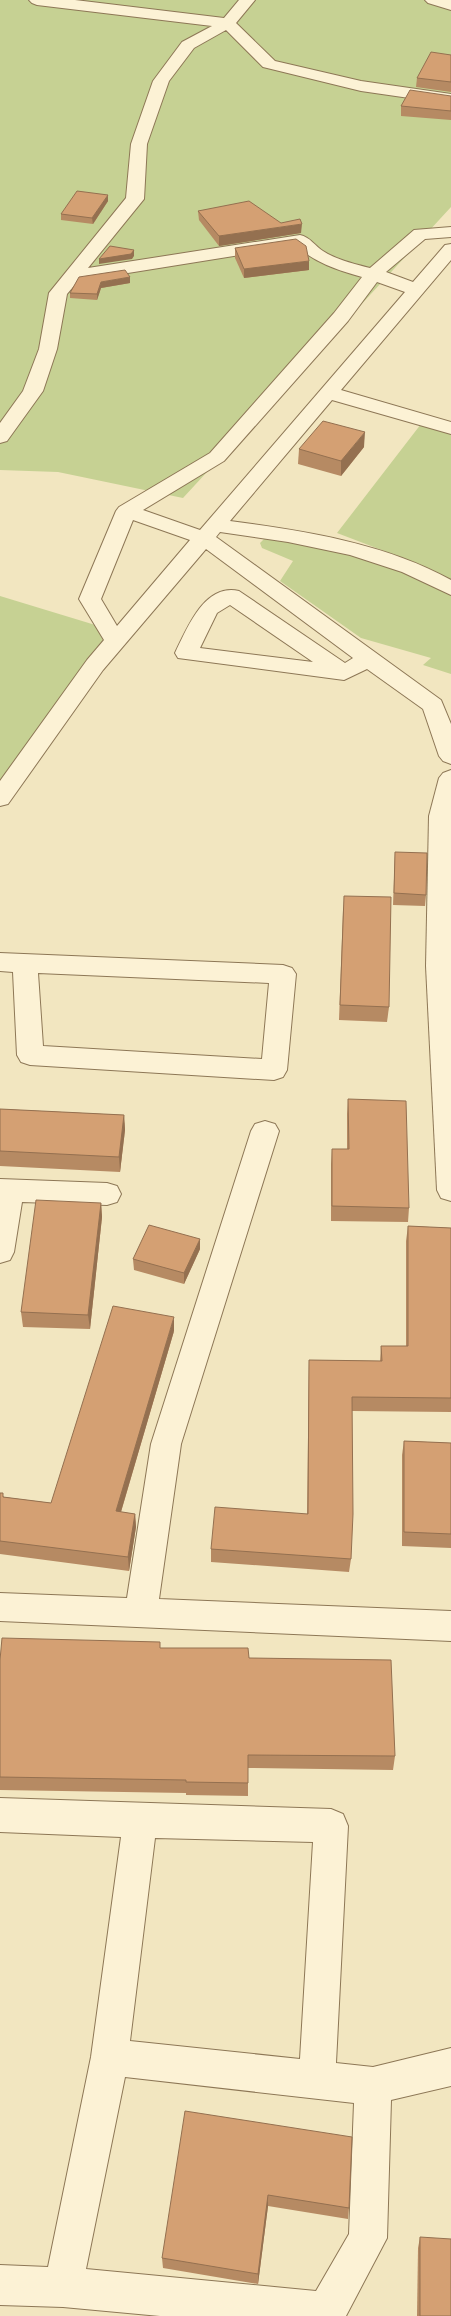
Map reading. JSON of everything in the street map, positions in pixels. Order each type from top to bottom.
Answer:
[{"type":"street","points":[[37,0],[228,23],[269,64],[362,86],[451,99]]},
{"type":"street","points":[[0,437],[33,391],[48,349],[58,293],[135,199],[139,144],[161,81],[188,45],[228,23],[247,0]]},
{"type":"street","points":[[433,0],[451,5]]},
{"type":"street","points":[[188,45],[226,48],[264,59]]},
{"type":"street","points":[[116,642],[90,600],[126,511],[217,457],[341,317],[373,274],[420,234],[451,232]]},
{"type":"street","points":[[72,276],[300,240],[317,256],[417,290]]},
{"type":"street","points":[[0,798],[95,665],[451,249]]},
{"type":"street","points":[[327,392],[451,428]]},
{"type":"street","points":[[126,511],[210,531],[293,536],[344,547],[405,565],[451,589]]},
{"type":"street","points":[[210,531],[368,659],[433,705],[451,722]]},
{"type":"street","points":[[344,673],[231,596],[208,608],[186,653],[344,673],[368,659]]},
{"type":"street","points":[[433,705],[451,756]]},
{"type":"street","points":[[451,778],[441,816],[451,1190]]},
{"type":"street","points":[[12,963],[283,974],[274,1070],[30,1055],[12,963]]},
{"type":"street","points":[[141,1613],[166,1444],[265,1131]]},
{"type":"street","points":[[0,1252],[5,1190],[107,1194]]},
{"type":"street","points":[[0,1607],[451,1626]]},
{"type":"street","points":[[0,1815],[331,1826],[317,2080]]},
{"type":"street","points":[[63,2287],[110,2058],[140,1821]]},
{"type":"street","points":[[110,2058],[374,2086],[451,2067]]},
{"type":"street","points":[[0,2288],[63,2287],[212,2308],[326,2312],[368,2238],[374,2086]]},
{"type":"green space","points":[[0,0],[451,0],[451,207],[183,498],[58,472],[0,470]]},
{"type":"green space","points":[[421,424],[451,430],[451,581],[405,559],[337,533]]},
{"type":"green space","points":[[265,538],[316,545],[400,569],[451,592],[451,674],[423,665],[431,658],[361,638],[280,581],[293,561],[262,548],[260,543]]},
{"type":"green space","points":[[0,596],[115,631],[0,781]]},
{"type":"building","points":[[431,52],[451,55],[451,82],[417,78]]},
{"type":"building","points":[[410,90],[451,96],[451,111],[401,106]]},
{"type":"building","points":[[77,191],[108,195],[92,218],[61,214]]},
{"type":"building","points":[[249,201],[281,223],[300,219],[302,224],[219,236],[198,211]]},
{"type":"building","points":[[296,239],[306,246],[309,261],[244,269],[235,248]]},
{"type":"building","points":[[110,246],[134,250],[131,254],[99,259]]},
{"type":"building","points":[[125,270],[130,277],[101,282],[97,294],[70,293],[79,277]]},
{"type":"building","points":[[323,421],[365,432],[341,461],[299,449]]},
{"type":"building","points":[[395,852],[427,853],[426,895],[394,893]]},
{"type":"building","points":[[344,896],[391,897],[389,1007],[340,1005]]},
{"type":"building","points":[[348,1099],[406,1101],[409,1208],[332,1206],[332,1149],[349,1149]]},
{"type":"building","points":[[0,1109],[124,1115],[119,1157],[0,1151]]},
{"type":"building","points":[[36,1200],[101,1203],[88,1315],[21,1312]]},
{"type":"building","points":[[149,1225],[200,1239],[184,1273],[133,1259]]},
{"type":"building","points":[[408,1226],[451,1228],[451,1398],[352,1397],[353,1514],[351,1559],[211,1549],[215,1507],[308,1514],[309,1360],[382,1361],[381,1346],[408,1346]]},
{"type":"building","points":[[113,1306],[174,1317],[116,1511],[135,1514],[128,1557],[0,1541],[0,1493],[3,1493],[3,1497],[51,1503]]},
{"type":"building","points":[[404,1441],[451,1443],[451,1534],[404,1532]]},
{"type":"building","points":[[2,1638],[160,1642],[160,1648],[248,1648],[249,1658],[391,1660],[395,1756],[248,1755],[248,1783],[0,1777],[0,1660]]},
{"type":"building","points":[[185,2111],[352,2137],[349,2208],[268,2195],[258,2274],[162,2258]]},
{"type":"building","points":[[420,2237],[451,2239],[451,2316],[420,2316]]}]
